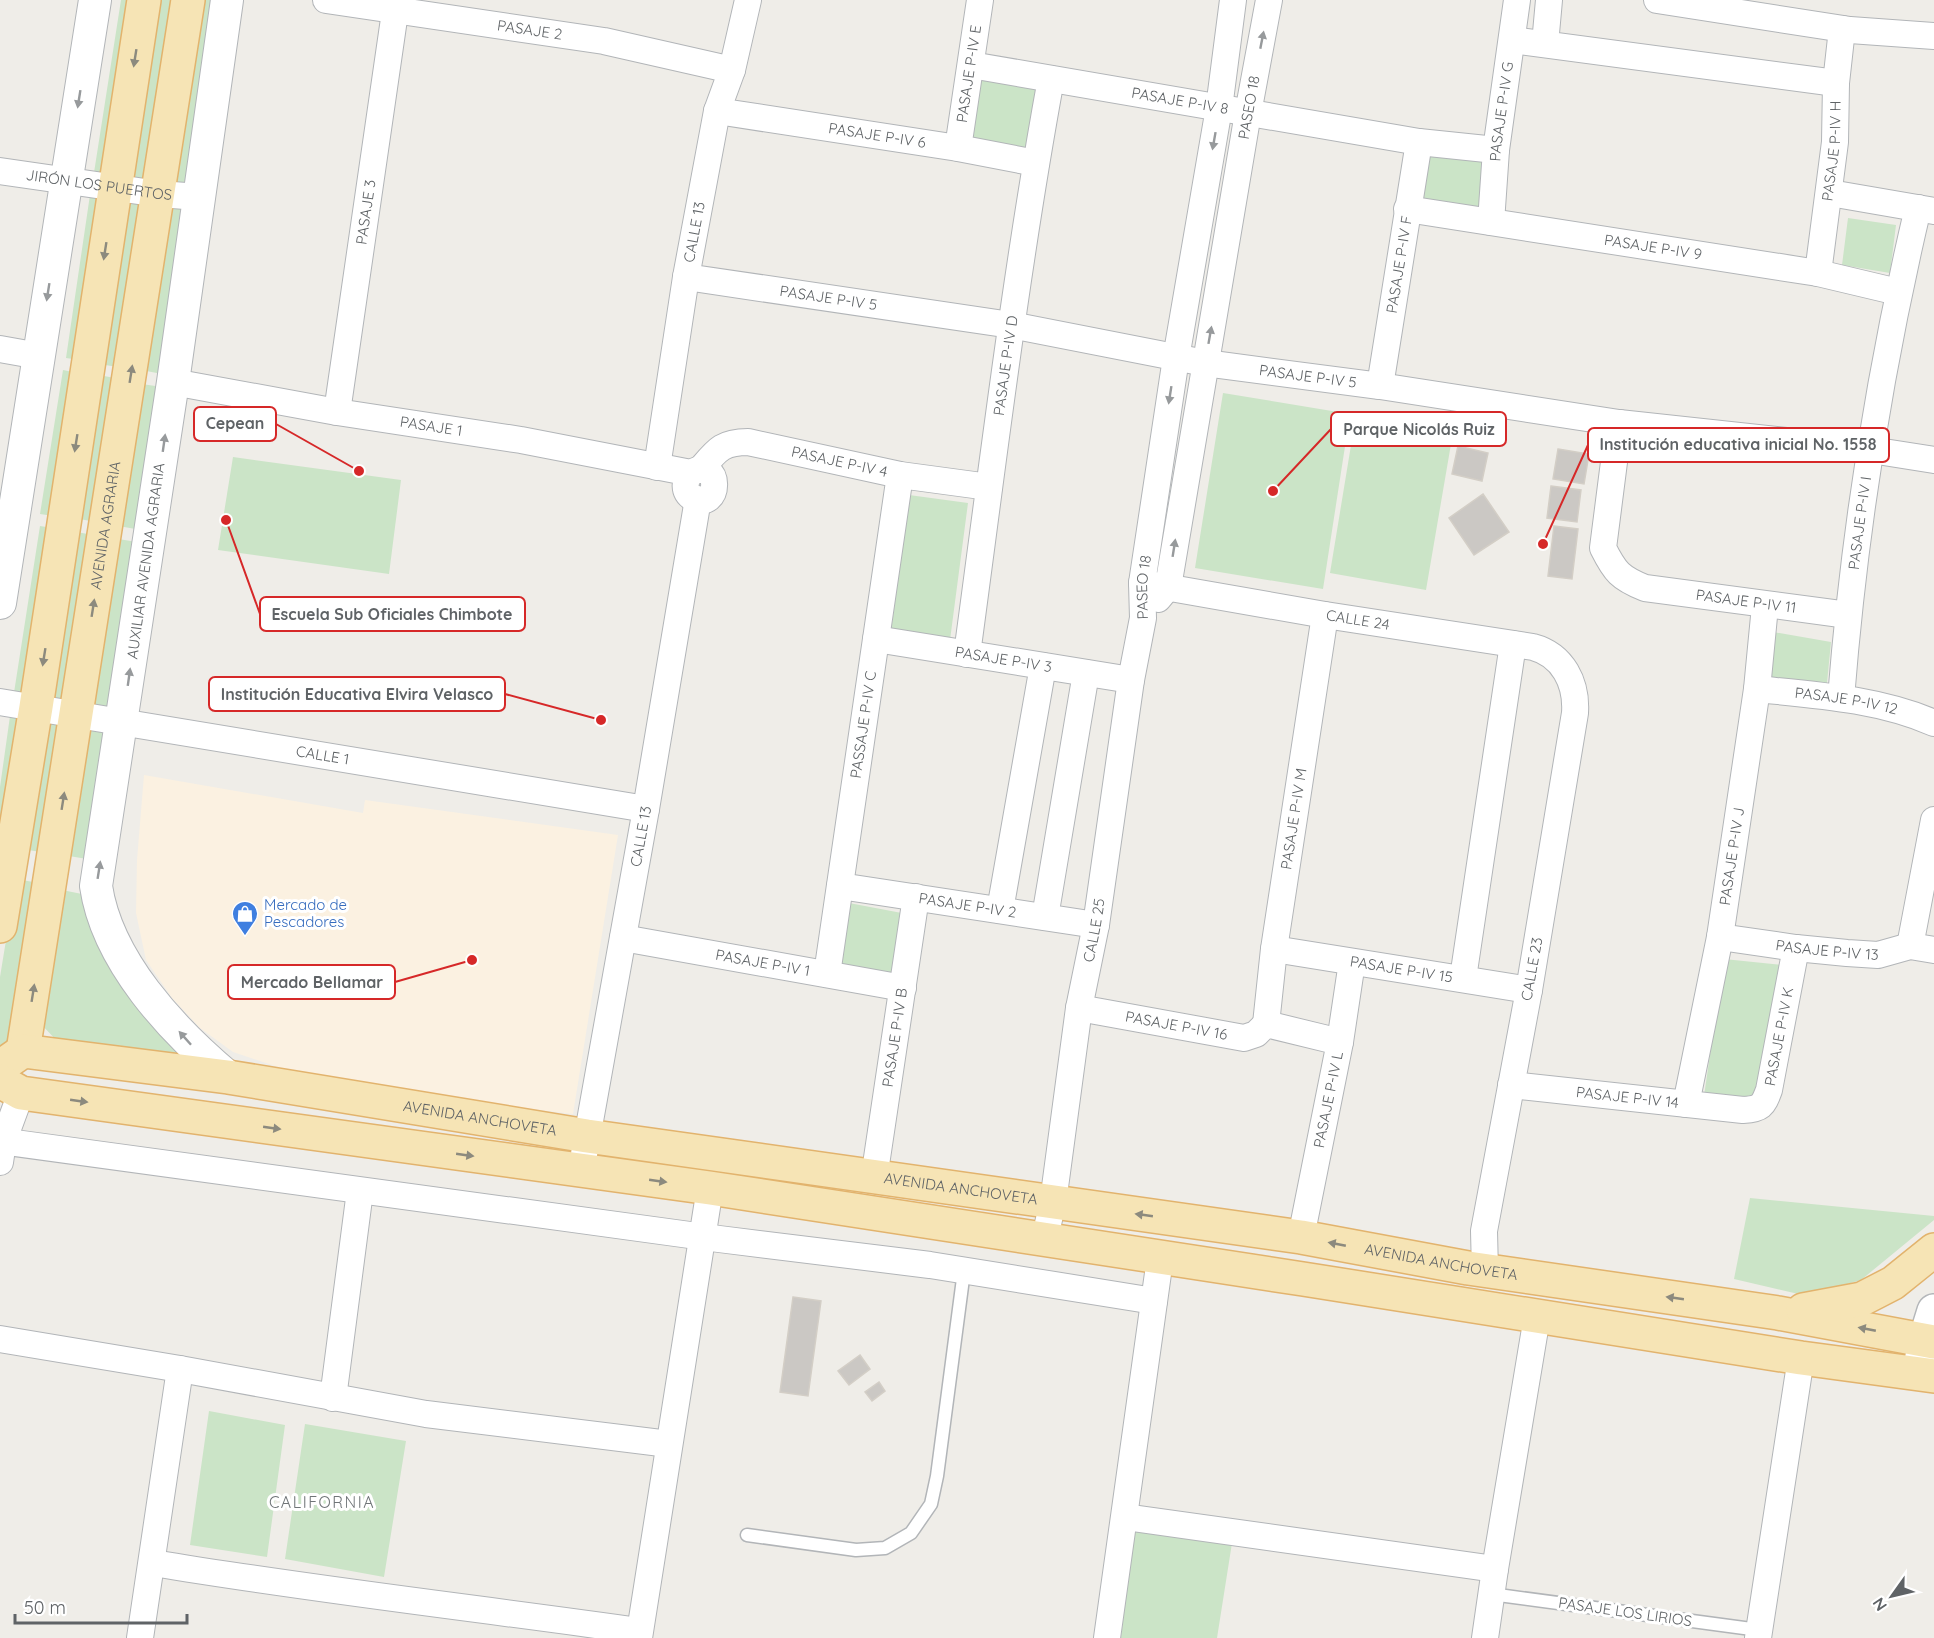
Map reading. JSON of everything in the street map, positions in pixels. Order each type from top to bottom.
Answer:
[{"type":"main road","points":[[0,926],[36,707],[144,0]]},
{"type":"main road","name":"AVENIDA AGRARIA","points":[[12,1059],[77,713],[188,0]]},
{"type":"main road","name":"AVENIDA ANCHOVETA","points":[[10,1087],[710,1188],[1801,1358],[1927,1374],[1931,1331],[1778,1313],[1485,1271],[1301,1237],[588,1136],[228,1077],[12,1059]]},
{"type":"main road","points":[[1778,1313],[1862,1299],[1893,1283],[1934,1250]]},
{"type":"street","points":[[0,603],[7,512],[39,356],[95,0]]},
{"type":"street","name":"AUXILIAR AVENIDA AGRARIA","points":[[227,0],[173,382],[96,886],[99,906],[124,963],[197,1052],[228,1077]]},
{"type":"street","name":"PASAJE 2","points":[[326,0],[395,12],[604,41],[732,70]]},
{"type":"street","name":"CALLE 13","points":[[657,467],[686,277],[717,111],[732,70],[748,0]]},
{"type":"street","name":"PASAJE P-IV E","points":[[958,148],[980,0]]},
{"type":"street","name":"PASEO 18","points":[[1143,618],[1142,583],[1176,358],[1219,108],[1233,0]]},
{"type":"street","name":"PASEO 18","points":[[1143,618],[1168,587],[1269,0]]},
{"type":"street","name":"PASAJE P-IV G","points":[[1491,222],[1496,150],[1517,0]]},
{"type":"street","points":[[1545,44],[1549,0]]},
{"type":"street","points":[[1657,0],[1842,29],[1934,36]]},
{"type":"street","name":"PASAJE 3","points":[[337,412],[395,12]]},
{"type":"street","name":"PASAJE P-IV H","points":[[1818,273],[1830,193],[1835,142],[1836,83],[1842,29]]},
{"type":"street","points":[[1512,40],[1836,83]]},
{"type":"street","name":"PASAJE P-IV 8","points":[[970,66],[1419,142],[1496,150]]},
{"type":"street","name":"PASAJE P-IV D","points":[[968,654],[1011,326],[1051,79]]},
{"type":"street","name":"PASAJE P-IV 6","points":[[717,111],[958,148],[1036,163]]},
{"type":"street","name":"PASAJE P-IV F","points":[[1380,386],[1419,142]]},
{"type":"street","name":"JIRÓN LOS PUERTOS","points":[[0,171],[159,194],[199,197]]},
{"type":"street","points":[[1830,193],[1926,209]]},
{"type":"street","name":"PASAJE P-IV 9","points":[[1407,209],[1818,273],[1898,292]]},
{"type":"street","name":"PASAJE P-IV I","points":[[1841,698],[1848,615],[1871,450],[1898,292],[1926,209]]},
{"type":"street","name":"PASAJE P-IV 5","points":[[686,277],[1011,326],[1205,363],[1380,386],[1619,423],[1871,450],[1934,460]]},
{"type":"street","points":[[0,349],[39,356]]},
{"type":"street","name":"PASAJE 1","points":[[173,382],[337,412],[521,440],[657,467],[696,471]]},
{"type":"street","name":"PASAJE P-IV 11","points":[[1619,423],[1603,548],[1612,567],[1626,580],[1645,588],[1765,606],[1848,615]]},
{"type":"street","name":"PASAJE P-IV 4","points":[[696,471],[717,450],[731,442],[748,442],[900,474],[989,488]]},
{"type":"street","name":"CALLE 13","points":[[581,1171],[646,809],[698,499],[693,498],[686,490],[686,481],[696,471]]},
{"type":"street","name":"PASSAJE P-IV C","points":[[827,974],[900,474]]},
{"type":"street","name":"CALLE 24","points":[[1142,583],[1546,650],[1565,670]]},
{"type":"street","name":"PASAJE P-IV J","points":[[1686,1104],[1720,937],[1757,689],[1765,606]]},
{"type":"street","name":"PASAJE P-IV M","points":[[1266,1024],[1274,949],[1325,615]]},
{"type":"street","name":"CALLE 25","points":[[1044,1241],[1053,1202],[1079,1008],[1096,925],[1131,680],[1143,618]]},
{"type":"street","name":"PASAJE P-IV 3","points":[[876,639],[1131,680]]},
{"type":"street","points":[[1462,978],[1513,644]]},
{"type":"street","points":[[1000,910],[1043,666]]},
{"type":"street","name":"CALLE 23","points":[[1485,1271],[1484,1231],[1529,990],[1575,713],[1576,699],[1565,670]]},
{"type":"street","points":[[1045,917],[1086,673]]},
{"type":"street","name":"PASAJE P-IV 12","points":[[1757,689],[1841,698],[1917,716],[1934,723]]},
{"type":"street","name":"CALLE 1","points":[[0,702],[646,809]]},
{"type":"street","points":[[1922,948],[1934,820]]},
{"type":"street","name":"PASAJE P-IV 2","points":[[840,886],[1096,925]]},
{"type":"street","name":"PASAJE P-IV B","points":[[874,1178],[916,897]]},
{"type":"street","name":"PASAJE P-IV 13","points":[[1720,937],[1796,948],[1878,955],[1922,948]]},
{"type":"street","name":"PASAJE P-IV 1","points":[[623,938],[903,988]]},
{"type":"street","name":"PASAJE P-IV K","points":[[1743,1110],[1755,1109],[1763,1104],[1769,1090],[1796,948]]},
{"type":"street","name":"PASAJE P-IV 15","points":[[1274,949],[1529,990]]},
{"type":"street","name":"PASAJE P-IV L","points":[[1301,1237],[1340,1042],[1352,962]]},
{"type":"street","name":"PASAJE P-IV 16","points":[[1079,1008],[1244,1038],[1256,1034],[1266,1024]]},
{"type":"street","points":[[1266,1024],[1340,1042]]},
{"type":"street","name":"PASAJE P-IV 14","points":[[1511,1086],[1743,1110]]},
{"type":"street","points":[[10,1087],[1,1148],[360,1191],[964,1270],[1154,1301]]},
{"type":"street","points":[[153,1563],[259,1581],[398,1597],[639,1634],[710,1188]]},
{"type":"street","points":[[333,1398],[360,1191]]},
{"type":"street","points":[[1107,1638],[1160,1259]]},
{"type":"street","points":[[1485,1638],[1537,1317]]},
{"type":"street","points":[[0,1339],[426,1414],[669,1444]]},
{"type":"street","points":[[1758,1634],[1801,1358]]},
{"type":"street","points":[[140,1638],[153,1563],[180,1369]]},
{"type":"street","points":[[1125,1517],[1493,1581]]},
{"type":"lane","points":[[747,1534],[856,1550],[885,1548],[911,1533],[931,1504],[937,1476],[964,1270]]},
{"type":"lane","name":"PASAJE LOS LIRIOS","points":[[1493,1581],[1758,1634]]},
{"type":"shaded area","points":[[144,775],[363,813],[365,800],[618,835],[573,1114],[332,1085],[233,1052],[200,1028],[172,998],[146,960],[136,913],[137,860]]},
{"type":"green space","points":[[121,0],[139,0],[111,182],[93,179]]},
{"type":"green space","points":[[149,0],[184,0],[155,188],[121,182]]},
{"type":"green space","points":[[193,0],[222,0],[192,194],[164,190]]},
{"type":"green space","points":[[980,75],[1038,90],[1026,151],[971,141]]},
{"type":"green space","points":[[1426,151],[1488,162],[1482,214],[1421,205]]},
{"type":"green space","points":[[91,188],[112,191],[87,361],[66,358]]},
{"type":"green space","points":[[119,192],[155,197],[130,369],[93,363]]},
{"type":"green space","points":[[163,199],[192,203],[162,374],[136,369]]},
{"type":"green space","points":[[1848,218],[1896,225],[1890,273],[1842,265]]},
{"type":"green space","points":[[63,370],[83,374],[60,517],[40,514]]},
{"type":"green space","points":[[93,374],[126,380],[101,523],[69,517]]},
{"type":"green space","points":[[135,383],[162,387],[141,530],[113,525]]},
{"type":"green space","points":[[1223,393],[1350,414],[1323,589],[1195,568]]},
{"type":"green space","points":[[1354,427],[1451,444],[1426,590],[1330,573]]},
{"type":"green space","points":[[233,457],[401,480],[389,574],[218,550]]},
{"type":"green space","points":[[909,495],[968,503],[950,640],[891,632]]},
{"type":"green space","points":[[40,526],[59,529],[33,702],[13,699]]},
{"type":"green space","points":[[71,531],[99,536],[73,706],[45,701]]},
{"type":"green space","points":[[112,538],[137,542],[114,709],[89,705]]},
{"type":"green space","points":[[1773,632],[1831,642],[1826,693],[1768,683]]},
{"type":"green space","points":[[11,709],[30,711],[0,844],[0,787]]},
{"type":"green space","points":[[42,719],[68,723],[47,853],[22,849]]},
{"type":"green space","points":[[86,725],[109,729],[87,859],[63,855]]},
{"type":"green space","points":[[16,879],[45,884],[18,1047],[0,1065],[0,977]]},
{"type":"green space","points":[[62,890],[87,895],[200,1060],[58,1042],[40,1023]]},
{"type":"green space","points":[[849,903],[907,914],[898,977],[840,965]]},
{"type":"green space","points":[[1724,959],[1782,965],[1762,1103],[1704,1096]]},
{"type":"green space","points":[[1750,1198],[1934,1216],[1934,1220],[1861,1280],[1807,1296],[1734,1279]]},
{"type":"green space","points":[[209,1411],[285,1425],[267,1557],[190,1545]]},
{"type":"green space","points":[[305,1424],[406,1441],[384,1577],[285,1559]]},
{"type":"green space","points":[[1134,1528],[1232,1543],[1217,1638],[1121,1638]]},
{"type":"building","points":[[1458,446],[1488,453],[1482,481],[1452,474]]},
{"type":"building","points":[[1558,449],[1589,454],[1584,484],[1553,479]]},
{"type":"building","points":[[1551,486],[1581,490],[1577,522],[1547,518]]},
{"type":"building","points":[[1483,494],[1509,532],[1474,555],[1449,518]]},
{"type":"building","points":[[1554,526],[1578,529],[1572,579],[1548,576]]},
{"type":"building","points":[[793,1297],[821,1301],[808,1396],[780,1392]]},
{"type":"building","points":[[860,1355],[870,1369],[849,1385],[838,1371]]},
{"type":"building","points":[[879,1382],[885,1391],[872,1401],[865,1392]]},
{"type":"place","name":"Cepean","points":[[359,471]]},
{"type":"place","name":"Parque Nicolás Ruiz","points":[[1273,491]]},
{"type":"place","name":"Escuela Sub Oficiales Chimbote","points":[[226,520]]},
{"type":"place","name":"Institución educativa inicial No. 1558","points":[[1543,544]]},
{"type":"place","name":"Institución Educativa Elvira Velasco","points":[[601,720]]},
{"type":"place","name":"Mercado de Pescadores","points":[[245,937]]},
{"type":"place","name":"Mercado Bellamar","points":[[472,960]]},
{"type":"district","name":"CALIFORNIA","points":[[322,1502]]}]
